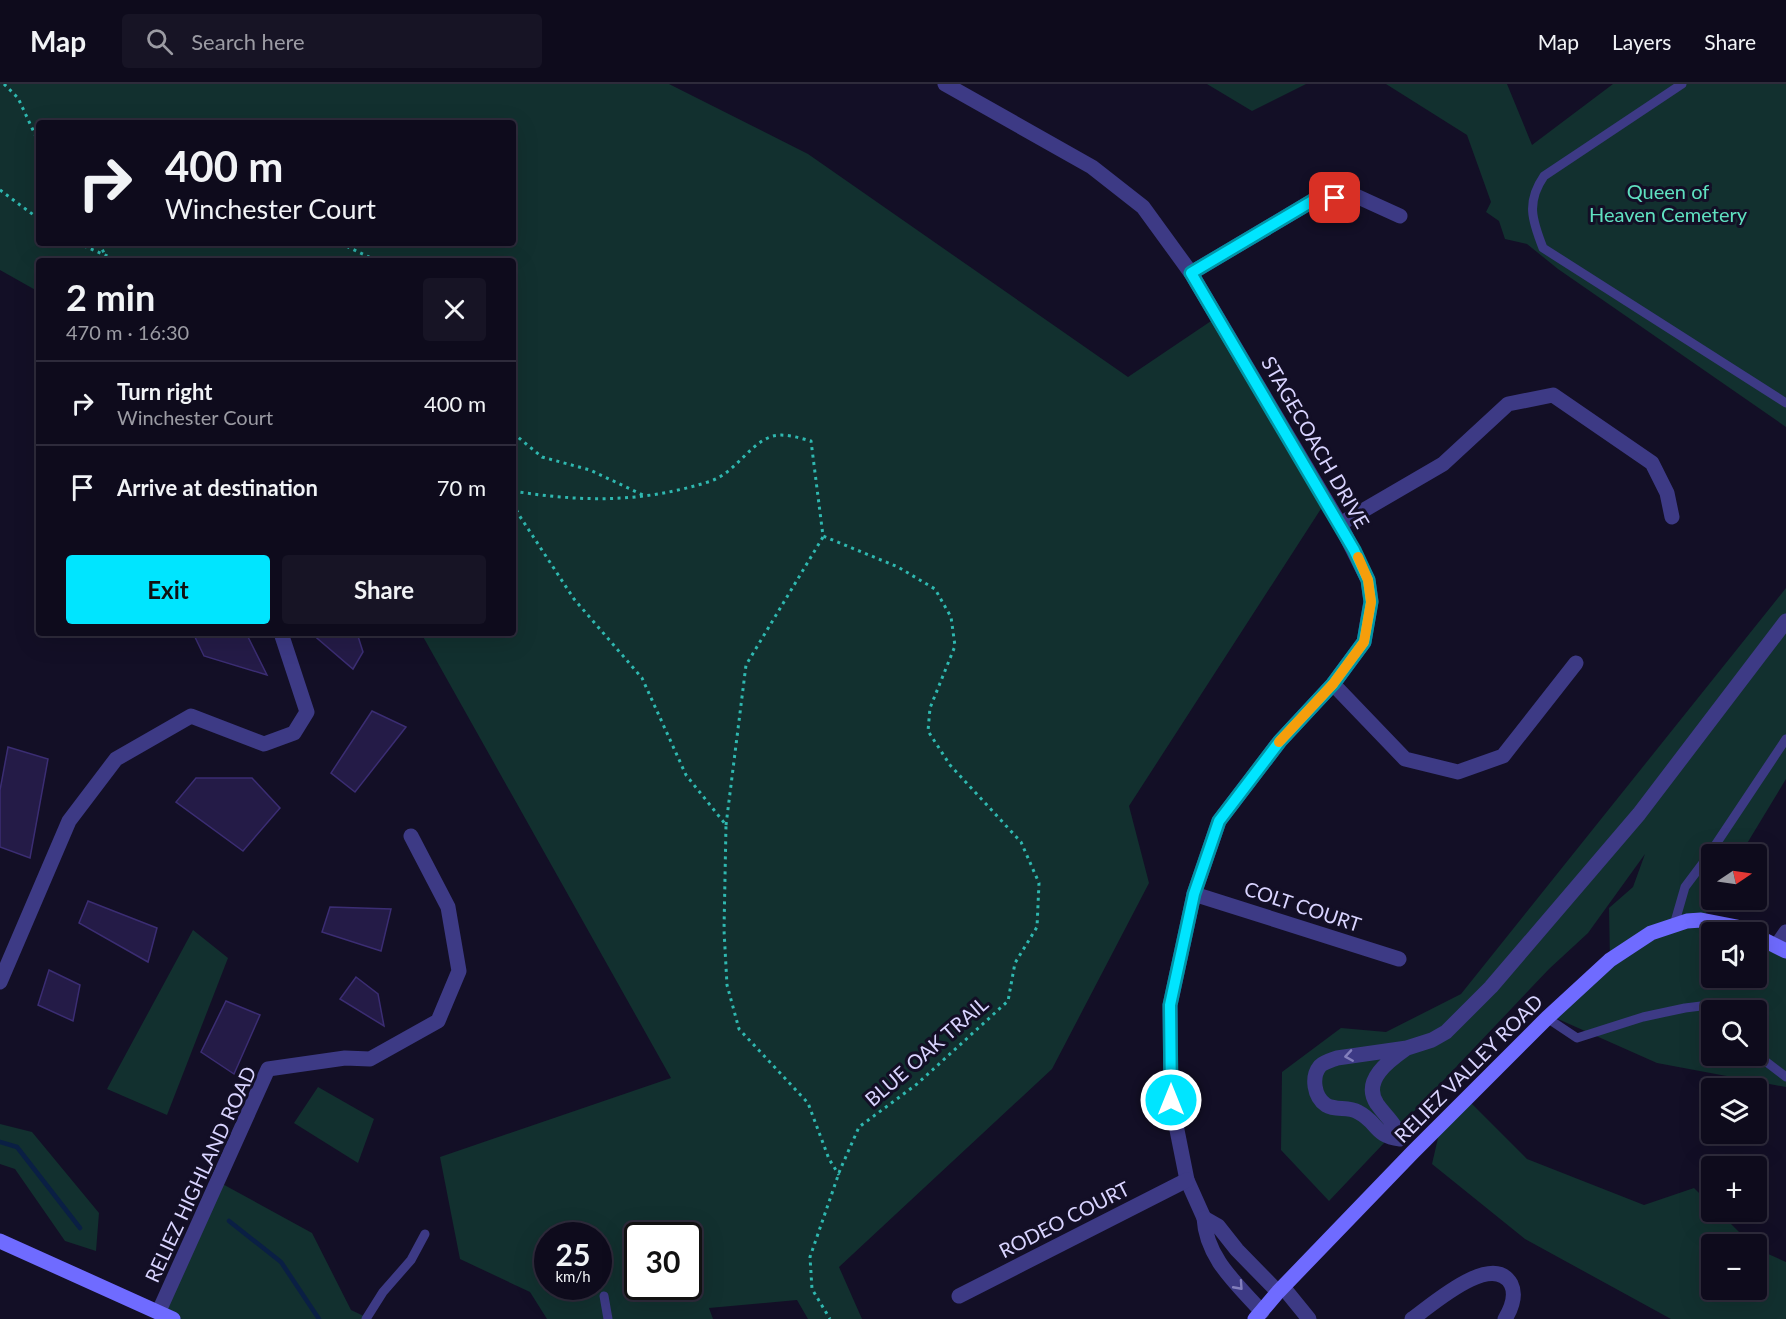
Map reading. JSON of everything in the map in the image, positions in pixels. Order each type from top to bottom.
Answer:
[{"type":"main road","name":"RELIEZ VALLEY ROAD","points":[[1259,1316],[1280,1290],[1413,1152],[1547,1018],[1610,960],[1651,933],[1701,920],[1711,922]]},
{"type":"main road","points":[[1767,941],[1782,948]]},
{"type":"main road","points":[[0,1241],[173,1319]]},
{"type":"street","name":"STAGECOACH DRIVE","points":[[945,84],[1092,167],[1143,207],[1191,273],[1340,524],[1368,580],[1371,602],[1364,642],[1333,684],[1280,741],[1219,821],[1194,894],[1170,1005],[1171,1100],[1187,1180],[1204,1218],[1206,1239],[1220,1264],[1259,1316]]},
{"type":"street","points":[[1191,273],[1314,200],[1356,196],[1400,216]]},
{"type":"street","points":[[1340,524],[1443,464],[1508,404],[1553,395],[1652,463],[1667,493],[1672,517]]},
{"type":"street","points":[[1400,1139],[1386,1137],[1356,1110],[1335,1108],[1325,1104],[1318,1097],[1315,1086],[1320,1066],[1337,1058],[1407,1048],[1432,1040],[1446,1032],[1491,987],[1639,814],[1786,621]]},
{"type":"street","points":[[0,982],[69,821],[116,759],[191,716],[264,744],[294,733],[307,712],[282,636]]},
{"type":"street","points":[[1333,684],[1405,759],[1458,772],[1503,756],[1576,663]]},
{"type":"street","name":"RELIEZ HIGHLAND ROAD","points":[[159,1311],[268,1069],[345,1058],[370,1059],[438,1021],[459,970],[448,907],[411,836]]},
{"type":"street","name":"COLT COURT","points":[[1194,894],[1399,959]]},
{"type":"street","points":[[1782,948],[1786,932]]},
{"type":"street","points":[[1407,1048],[1382,1067],[1374,1079],[1373,1094],[1376,1102],[1396,1126],[1400,1139],[1413,1152]]},
{"type":"street","points":[[1356,1110],[1373,1094]]},
{"type":"street","name":"RODEO COURT","points":[[959,1296],[1187,1180]]},
{"type":"street","name":"STAGECOACH DRIVE","points":[[1204,1218],[1218,1226],[1237,1250],[1309,1319]]},
{"type":"street","points":[[1220,1264],[1237,1250]]},
{"type":"street","points":[[1412,1319],[1472,1278],[1486,1273],[1497,1273],[1504,1276],[1512,1285],[1514,1295],[1511,1309],[1505,1319]]},
{"type":"lane","points":[[1682,84],[1544,176],[1535,189],[1531,206],[1535,228],[1543,248],[1786,403]]},
{"type":"lane","points":[[1674,926],[1685,887],[1706,860],[1786,739]]},
{"type":"lane","points":[[1547,1018],[1577,1038],[1643,1017],[1701,1006]]},
{"type":"lane","points":[[1767,1062],[1786,1077]]},
{"type":"lane","points":[[366,1319],[383,1292],[411,1260],[425,1234]]},
{"type":"lane","points":[[605,1300],[608,1319]]},
{"type":"path","points":[[4,84],[18,98],[36,137]]},
{"type":"path","points":[[0,190],[36,217]]},
{"type":"path","points":[[84,246],[111,258]]},
{"type":"path","points":[[101,246],[106,256]]},
{"type":"path","points":[[346,246],[371,258]]},
{"type":"path","points":[[516,435],[542,456],[590,470],[645,496]]},
{"type":"path","points":[[516,491],[564,499],[645,496],[679,491],[712,481],[735,468],[753,449],[771,437],[785,435],[811,441],[823,536],[746,665],[726,825],[724,930],[727,985],[739,1029],[808,1103],[829,1159],[840,1176]]},
{"type":"path","points":[[516,510],[574,599],[642,678],[686,776],[726,825]]},
{"type":"path","name":"BLUE OAK TRAIL","points":[[823,536],[898,567],[935,590],[951,617],[955,646],[930,708],[928,731],[950,765],[1021,842],[1039,883],[1037,927],[1015,963],[1008,1001],[917,1084],[859,1127],[840,1170],[840,1176],[810,1257],[812,1288],[830,1319]]},
{"type":"green space","points":[[0,84],[669,84],[808,154],[1128,377],[1217,317],[1326,501],[1129,806],[1149,883],[1052,1069],[839,1267],[862,1319],[808,1319],[797,1300],[709,1308],[713,1319],[547,1319],[535,1300],[612,1300],[612,1222],[534,1222],[534,1298],[530,1292],[460,1259],[440,1157],[671,1078],[423,636],[516,636],[516,258],[36,258],[36,290],[0,270]]},
{"type":"green space","points":[[1207,84],[1306,84],[1252,111]]},
{"type":"green space","name":"Queen of Heaven Cemetery","points":[[1386,84],[1507,84],[1532,145],[1613,84],[1786,84],[1786,427],[1558,269],[1527,244],[1505,239],[1499,221],[1486,212],[1491,202],[1467,135]]},
{"type":"green space","points":[[1786,588],[1786,779],[1747,844],[1701,844],[1701,910],[1708,910],[1702,920],[1710,922],[1701,922],[1701,988],[1767,988],[1767,941],[1786,951],[1786,1087],[1767,1083],[1767,1078],[1738,1078],[1657,1063],[1549,1015],[1610,960],[1609,908],[1633,887],[1645,854],[1588,933],[1549,969],[1329,1201],[1281,1150],[1282,1072],[1341,1028],[1386,1032],[1461,994]]},
{"type":"green space","points":[[193,930],[228,958],[167,1115],[107,1089]]},
{"type":"green space","points":[[318,1087],[374,1119],[358,1163],[294,1123]]},
{"type":"green space","points":[[1467,1099],[1527,1159],[1644,1205],[1694,1188],[1701,1195],[1701,1222],[1729,1222],[1741,1234],[1701,1234],[1701,1300],[1767,1300],[1767,1253],[1786,1262],[1786,1319],[1671,1319],[1525,1239],[1432,1164],[1441,1125]]},
{"type":"green space","points":[[0,1124],[32,1132],[99,1213],[96,1251],[65,1241],[15,1169],[0,1164]]},
{"type":"green space","points":[[217,1181],[312,1233],[351,1310],[370,1319],[173,1319],[159,1311]]},
{"type":"building","points":[[194,636],[248,636],[267,675],[204,656]]},
{"type":"building","points":[[314,636],[358,636],[363,652],[353,669]]},
{"type":"building","points":[[372,711],[406,727],[355,792],[331,773]]},
{"type":"building","points":[[8,747],[48,759],[30,858],[0,847],[0,790]]},
{"type":"building","points":[[196,778],[252,778],[280,808],[243,851],[176,802]]},
{"type":"building","points":[[88,901],[157,928],[148,962],[79,923]]},
{"type":"building","points":[[330,907],[391,909],[381,951],[322,932]]},
{"type":"building","points":[[49,970],[80,985],[73,1021],[38,1005]]},
{"type":"building","points":[[356,977],[378,994],[384,1026],[340,999]]},
{"type":"building","points":[[226,1001],[260,1015],[234,1074],[201,1052]]},
{"type":"waterway","points":[[0,1142],[17,1147],[80,1228]]},
{"type":"waterway","points":[[229,1221],[281,1262],[319,1319]]},
{"type":"slow traffic","points":[[1279,742],[1333,684],[1364,642],[1371,602],[1368,580],[1358,557]]},
{"type":"route","points":[[1171,1100],[1170,1005],[1194,894],[1219,821],[1280,741],[1333,684],[1364,642],[1371,602],[1368,580],[1354,550],[1191,273],[1314,200],[1335,198]]}]
